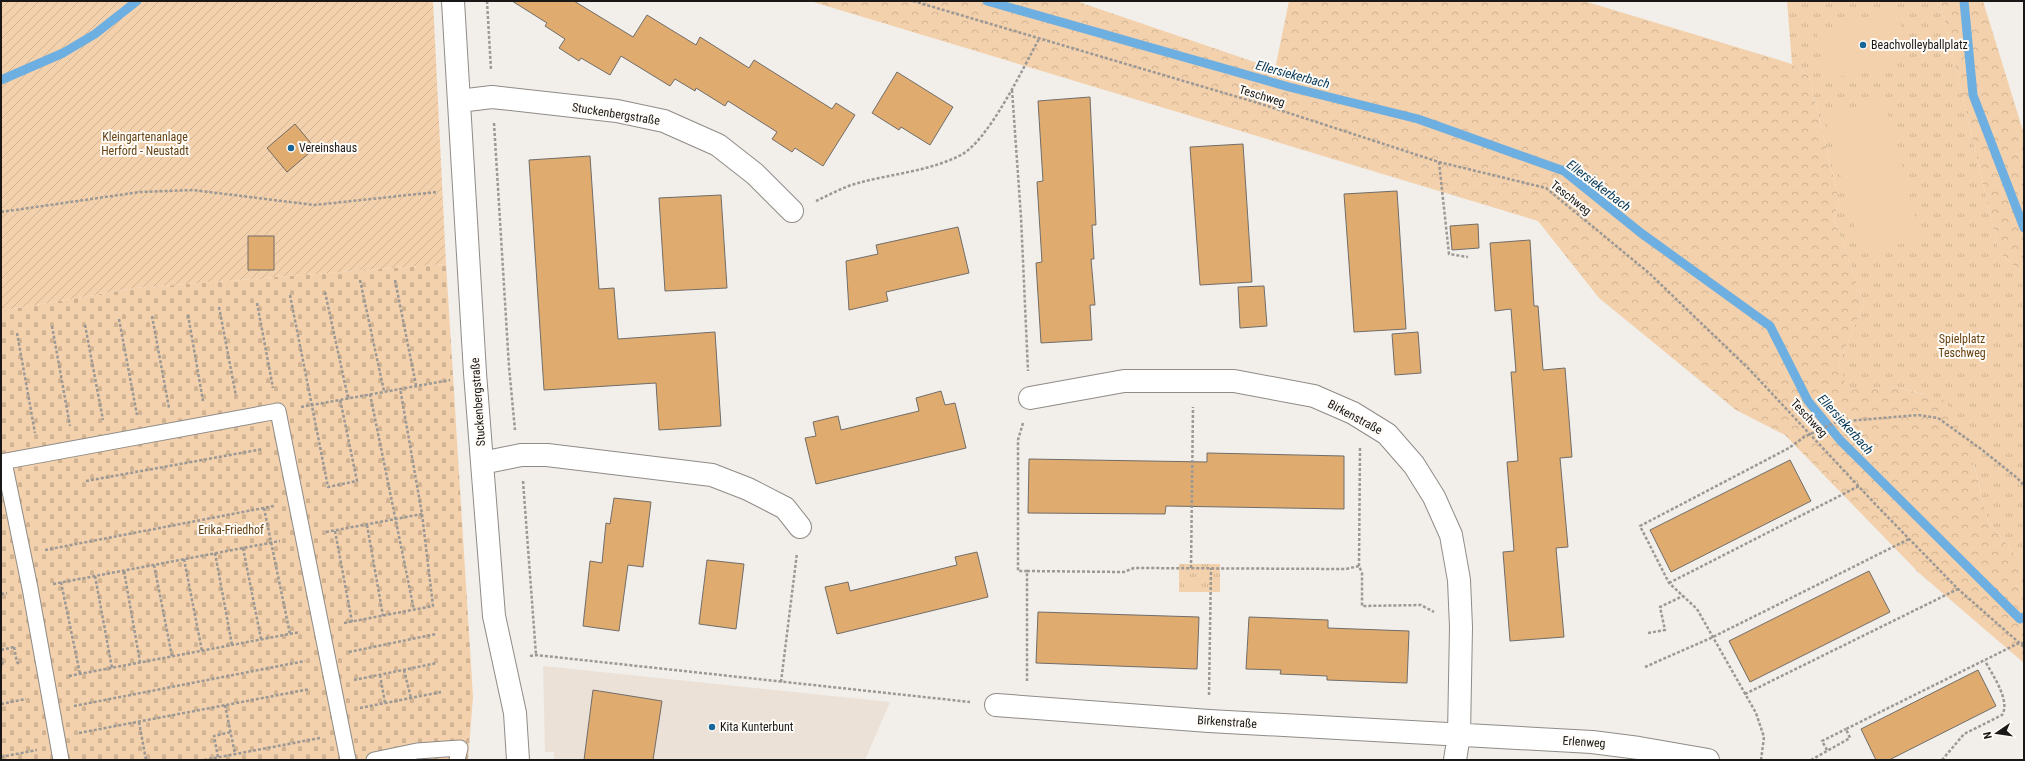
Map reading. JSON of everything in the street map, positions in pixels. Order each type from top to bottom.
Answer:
[{"type":"street","name":"Stuckenbergstraße","points":[[453,1],[475,373],[494,616],[515,713],[518,760]]},
{"type":"street","name":"Stuckenbergstraße","points":[[459,101],[492,97],[617,111],[664,121],[718,144],[754,174],[792,211]]},
{"type":"street","name":"Birkenstraße","points":[[1030,398],[1124,381],[1234,381],[1307,395],[1353,413],[1387,434],[1414,465],[1434,496],[1452,535],[1459,580],[1461,627],[1459,735],[1455,760]]},
{"type":"street","name":"Stuckenbergstraße","points":[[482,463],[522,455],[553,455],[712,475],[748,489],[785,508],[800,527]]},
{"type":"street","name":"Birkenstraße","points":[[996,705],[1209,721],[1459,735]]},
{"type":"street","name":"Erlenweg","points":[[1459,735],[1592,742],[1655,750],[1708,760]]},
{"type":"lane","points":[[59,748],[30,588],[2,462],[278,411],[348,760]]},
{"type":"lane","points":[[374,760],[417,750],[460,748],[457,760]]},
{"type":"path","points":[[487,1],[509,367],[516,440],[522,455],[536,655]]},
{"type":"path","name":"Teschweg","points":[[913,1],[1258,103],[1439,162],[1546,188],[1649,273],[1749,368],[1909,539],[1958,588],[2024,647]]},
{"type":"path","points":[[792,211],[856,184],[937,164],[962,154],[980,138],[1012,90],[1039,39]]},
{"type":"path","points":[[1012,90],[1030,398],[1018,440],[1018,571],[1124,572],[1134,568],[1346,569],[1359,566]]},
{"type":"path","points":[[1439,162],[1449,254],[1468,257]]},
{"type":"path","points":[[1,212],[147,192],[193,190],[314,205],[464,190]]},
{"type":"path","points":[[360,280],[384,391]]},
{"type":"path","points":[[396,280],[416,385]]},
{"type":"path","points":[[325,292],[348,398]]},
{"type":"path","points":[[290,295],[328,487],[357,481],[340,399]]},
{"type":"path","points":[[257,303],[278,411],[509,367]]},
{"type":"path","points":[[219,307],[241,418]]},
{"type":"path","points":[[188,315],[207,424]]},
{"type":"path","points":[[152,316],[174,430]]},
{"type":"path","points":[[119,319],[142,436]]},
{"type":"path","points":[[85,325],[108,442]]},
{"type":"path","points":[[52,326],[74,449]]},
{"type":"path","points":[[17,333],[39,455]]},
{"type":"path","points":[[1191,568],[1193,380]]},
{"type":"path","points":[[370,394],[414,610]]},
{"type":"path","points":[[1353,413],[1360,434],[1359,566],[1362,574],[1362,606],[1421,605],[1461,627]]},
{"type":"path","points":[[1762,760],[1764,737],[1756,713],[1697,609],[1669,583],[1640,526],[1790,448],[1811,433],[1836,422],[1918,415],[1938,418],[1987,453],[2024,485]]},
{"type":"path","points":[[86,481],[285,445]]},
{"type":"path","points":[[1669,583],[1859,486]]},
{"type":"path","points":[[23,554],[296,501]]},
{"type":"path","points":[[264,508],[290,634]]},
{"type":"path","points":[[1,594],[422,514]]},
{"type":"path","points":[[367,525],[383,616]]},
{"type":"path","points":[[780,682],[800,527]]},
{"type":"path","points":[[335,531],[352,622]]},
{"type":"path","points":[[1645,667],[1713,637],[1909,539]]},
{"type":"path","points":[[243,548],[261,639]]},
{"type":"path","points":[[214,553],[232,645]]},
{"type":"path","points":[[184,559],[202,651]]},
{"type":"path","points":[[154,565],[172,656]]},
{"type":"path","points":[[1209,721],[1211,568]]},
{"type":"path","points":[[124,571],[140,662]]},
{"type":"path","points":[[1026,708],[1027,571]]},
{"type":"path","points":[[95,576],[112,668]]},
{"type":"path","points":[[61,582],[80,674]]},
{"type":"path","points":[[1745,694],[1958,588]]},
{"type":"path","points":[[1648,633],[1665,630],[1660,607],[1683,596]]},
{"type":"path","points":[[52,710],[327,657],[436,634]]},
{"type":"path","points":[[1827,750],[1822,741],[2020,643],[2024,643]]},
{"type":"path","points":[[504,660],[536,655],[996,705]]},
{"type":"path","points":[[1,657],[3,666],[1,666]]},
{"type":"path","points":[[1942,760],[1964,734],[2002,715],[2006,709],[2005,702],[1985,661]]},
{"type":"path","points":[[1,757],[59,748],[139,722],[437,663]]},
{"type":"path","points":[[404,670],[411,698]]},
{"type":"path","points":[[380,675],[385,703]]},
{"type":"path","points":[[338,713],[441,692]]},
{"type":"path","points":[[225,705],[235,754]]},
{"type":"path","points":[[139,722],[146,760]]},
{"type":"path","points":[[1811,760],[1850,738],[1846,729]]},
{"type":"path","points":[[218,757],[214,736],[231,732]]},
{"type":"path","points":[[204,760],[342,733]]},
{"type":"path","points":[[7,756],[8,760]]},
{"type":"shaded area","name":"Kita Kunterbunt","points":[[543,666],[890,702],[865,760],[554,760],[554,752],[545,752]]},
{"type":"green space","name":"Kleingartenanlage Herford - Neustadt","points":[[1,1],[433,1],[446,264],[135,288],[1,311]]},
{"type":"green space","points":[[810,1],[1076,1],[1275,69],[1289,1],[1584,1],[1792,64],[1809,76],[1839,200],[1834,219],[1864,303],[1839,364],[1848,390],[1898,387],[1946,401],[1973,461],[1988,521],[2024,566],[2024,663],[1918,572],[1785,435],[1736,410],[1599,298],[1538,221]]},
{"type":"green space","name":"Spielplatz Teschweg","points":[[1787,1],[1940,1],[1999,252],[2024,275],[2024,566],[1988,521],[1973,461],[1923,394],[1898,387],[1848,391],[1839,364],[1864,303],[1834,219],[1839,200],[1809,76],[1792,64]]},
{"type":"green space","points":[[1940,1],[1983,1],[2024,134],[2024,275],[1999,252]]},
{"type":"green space","name":"Beachvolleyballplatz","points":[[1897,10],[1910,59],[1828,80],[1816,31]]},
{"type":"green space","points":[[1884,99],[1921,238],[1862,254],[1824,115]]},
{"type":"green space","name":"Erika-Friedhof","points":[[446,264],[473,697],[468,760],[1,760],[1,311],[135,288]]},
{"type":"green space","points":[[1179,564],[1220,564],[1220,592],[1179,592]]},
{"type":"building","points":[[512,1],[574,1],[633,37],[647,15],[696,45],[700,37],[749,68],[754,60],[832,109],[836,103],[855,115],[823,166],[795,148],[792,152],[772,139],[777,132],[728,101],[725,106],[696,88],[695,91],[675,79],[670,86],[621,56],[610,75],[581,58],[579,61],[559,48],[565,39],[545,26],[547,23]]},
{"type":"building","points":[[897,72],[953,107],[930,145],[901,127],[899,130],[872,113]]},
{"type":"building","points":[[1090,97],[1096,225],[1092,225],[1094,259],[1091,259],[1095,305],[1090,305],[1092,340],[1041,343],[1036,263],[1042,262],[1037,182],[1043,181],[1038,101]]},
{"type":"building","name":"Vereinshaus","points":[[295,124],[315,148],[287,172],[267,148]]},
{"type":"building","points":[[1243,144],[1252,282],[1200,285],[1190,147]]},
{"type":"building","points":[[590,156],[599,289],[614,288],[618,339],[715,332],[721,426],[659,430],[656,383],[544,390],[529,160]]},
{"type":"building","points":[[1397,191],[1406,329],[1354,332],[1344,194]]},
{"type":"building","points":[[721,195],[727,288],[665,291],[659,198]]},
{"type":"building","points":[[1478,224],[1479,248],[1452,250],[1450,226]]},
{"type":"building","points":[[958,227],[969,273],[886,292],[888,301],[849,310],[846,261],[878,254],[876,245]]},
{"type":"building","points":[[248,236],[274,236],[274,270],[248,270]]},
{"type":"building","points":[[1530,240],[1534,306],[1538,306],[1543,370],[1565,368],[1572,457],[1560,458],[1568,547],[1556,548],[1564,637],[1510,641],[1503,552],[1514,551],[1507,462],[1518,461],[1511,372],[1516,372],[1511,309],[1495,311],[1490,243]]},
{"type":"building","points":[[1264,286],[1267,326],[1240,328],[1238,287]]},
{"type":"building","points":[[1418,332],[1421,373],[1395,375],[1392,334]]},
{"type":"building","points":[[941,391],[945,405],[955,403],[966,448],[816,484],[805,438],[816,436],[813,422],[838,416],[841,430],[919,411],[916,398]]},
{"type":"building","points":[[1207,453],[1344,456],[1344,509],[1166,506],[1165,514],[1028,513],[1029,459],[1207,462]]},
{"type":"building","points":[[1790,460],[1811,501],[1671,572],[1650,530]]},
{"type":"building","points":[[614,498],[651,502],[643,567],[628,565],[619,631],[583,626],[590,561],[602,563],[606,523],[610,524]]},
{"type":"building","points":[[977,552],[988,597],[837,634],[825,587],[848,582],[850,591],[957,565],[955,557]]},
{"type":"building","points":[[707,560],[744,564],[736,629],[699,624]]},
{"type":"building","points":[[1869,571],[1890,612],[1750,682],[1729,641]]},
{"type":"building","points":[[1038,612],[1199,617],[1197,669],[1036,663]]},
{"type":"building","points":[[1249,617],[1328,620],[1328,628],[1409,631],[1407,683],[1327,680],[1327,676],[1280,674],[1281,670],[1246,669]]},
{"type":"building","points":[[1978,670],[1996,706],[1889,760],[1876,760],[1861,729]]},
{"type":"building","points":[[593,690],[662,701],[653,760],[584,760]]},
{"type":"waterway","points":[[1,80],[63,53],[95,34],[137,1]]},
{"type":"waterway","name":"Ellersiekerbach","points":[[987,1],[1289,87],[1418,119],[1564,171],[1641,233],[1770,326],[1808,401],[1840,440],[2020,619],[2024,617]]},
{"type":"waterway","points":[[1964,1],[1973,95],[2024,228]]},
{"type":"place","name":"Beachvolleyballplatz","points":[[1863,45]]},
{"type":"place","name":"Vereinshaus","points":[[291,148]]},
{"type":"place","name":"Kita Kunterbunt","points":[[712,727]]}]
